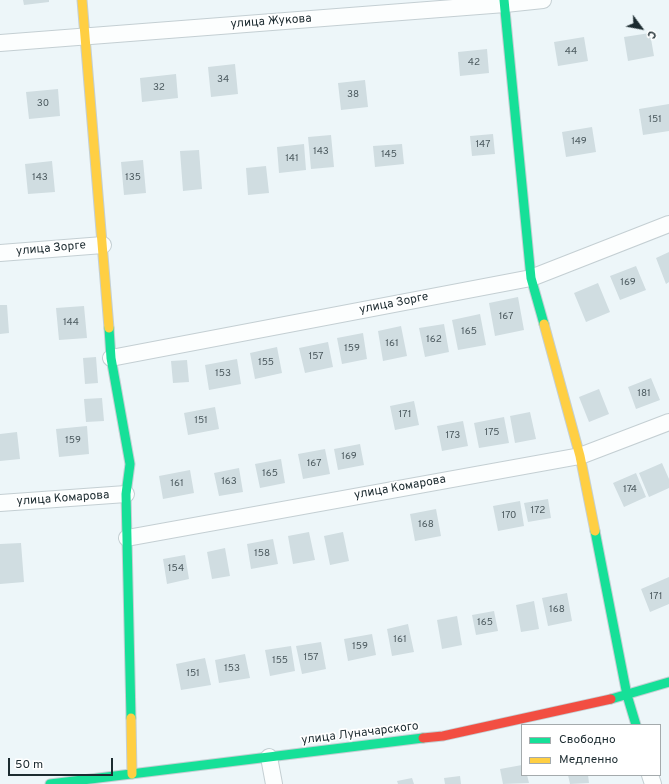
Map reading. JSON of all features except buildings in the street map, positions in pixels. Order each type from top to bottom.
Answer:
[{"type":"street","points":[[82,0],[111,358],[130,464],[126,494],[132,774]]},
{"type":"street","name":"улица Жукова","points":[[0,43],[543,0]]},
{"type":"street","points":[[505,2],[531,278],[580,456],[628,695],[636,724]]},
{"type":"street","name":"улица Зорге","points":[[111,358],[531,278],[669,224]]},
{"type":"street","name":"улица Зорге","points":[[0,253],[103,245]]},
{"type":"street","name":"улица Комарова","points":[[127,538],[580,456],[669,422]]},
{"type":"street","name":"улица Комарова","points":[[0,503],[126,494]]},
{"type":"street","name":"улица Луначарского","points":[[50,784],[443,736],[628,695],[669,682]]},
{"type":"street","points":[[269,757],[274,784]]},
{"type":"traffic: fast","points":[[504,0],[531,278],[544,324]]},
{"type":"traffic: fast","points":[[109,328],[111,358],[130,464],[126,494],[131,718]]},
{"type":"traffic: fast","points":[[595,531],[627,695],[636,724]]},
{"type":"traffic: fast","points":[[611,699],[669,682]]},
{"type":"traffic: fast","points":[[50,784],[423,738]]},
{"type":"traffic: slow","points":[[82,0],[109,328]]},
{"type":"traffic: slow","points":[[544,324],[580,456],[595,531]]},
{"type":"traffic: slow","points":[[131,718],[132,774]]},
{"type":"traffic: jam","points":[[423,738],[443,736],[611,699]]}]
